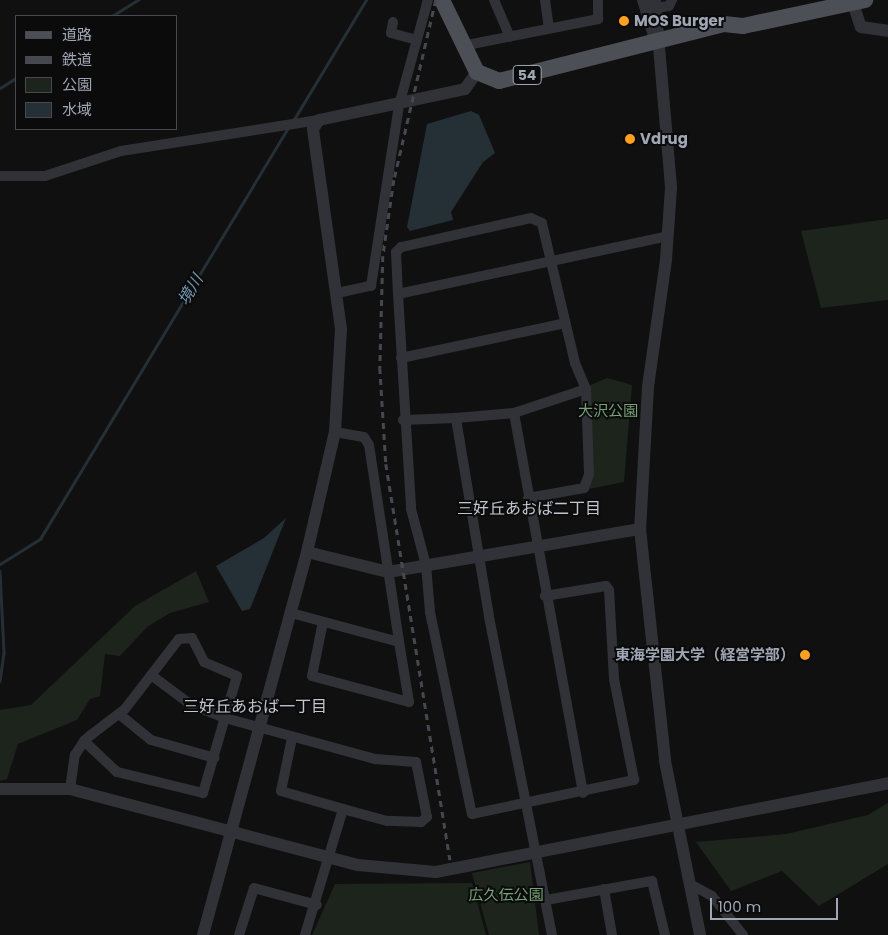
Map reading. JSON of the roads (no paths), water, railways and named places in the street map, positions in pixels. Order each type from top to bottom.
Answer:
[{"type":"main road","points":[[442,0],[462,46],[477,72]]},
{"type":"main road","name":"54","points":[[477,72],[499,81],[657,44],[683,44],[729,34],[743,26],[809,7],[859,1]]},
{"type":"street","points":[[337,293],[371,286],[399,104],[428,0]]},
{"type":"street","points":[[494,0],[510,37]]},
{"type":"street","points":[[545,0],[549,28]]},
{"type":"street","points":[[462,46],[598,19],[598,0]]},
{"type":"street","points":[[643,0],[657,44]]},
{"type":"street","points":[[672,0],[669,6],[656,4],[657,44],[671,188],[668,236],[650,362],[640,529],[652,666],[665,761],[680,824],[700,935]]},
{"type":"street","points":[[859,1],[861,27],[888,32]]},
{"type":"street","points":[[393,22],[391,33],[417,40]]},
{"type":"street","points":[[0,176],[45,176],[121,151],[286,123],[319,120],[399,104],[465,89],[477,72]]},
{"type":"street","points":[[203,935],[307,552],[335,432],[341,329],[337,293],[312,142],[319,120]]},
{"type":"street","points":[[528,498],[587,486],[586,389],[565,323],[542,223],[531,218],[402,247],[396,252],[403,420],[411,509],[426,565],[430,612],[469,810],[476,814],[583,793],[634,780],[614,679],[609,590],[606,586],[545,596]]},
{"type":"street","points":[[398,294],[668,236]]},
{"type":"street","points":[[401,358],[565,323]]},
{"type":"street","points":[[403,420],[514,413],[586,389]]},
{"type":"street","points":[[514,413],[535,547],[583,793]]},
{"type":"street","points":[[456,418],[478,557],[552,935]]},
{"type":"street","points":[[324,622],[312,676],[406,703],[410,700],[399,642],[368,441],[335,432]]},
{"type":"street","points":[[307,552],[388,572],[640,529]]},
{"type":"street","points":[[291,612],[399,642]]},
{"type":"street","points":[[70,789],[75,755],[84,742],[119,714],[151,676],[176,642],[189,636],[204,662],[237,676],[206,791],[201,794],[117,772],[84,742]]},
{"type":"street","points":[[151,676],[190,704],[225,718],[292,738],[375,759],[416,762],[425,820],[387,821],[281,791],[292,738]]},
{"type":"street","points":[[119,714],[151,740],[215,758]]},
{"type":"street","points":[[0,789],[70,789],[378,869],[436,872],[888,783]]},
{"type":"street","points":[[305,935],[317,905],[332,857],[343,808]]},
{"type":"street","points":[[546,900],[652,880],[665,935]]},
{"type":"street","points":[[692,885],[712,896],[744,935]]},
{"type":"street","points":[[239,935],[254,888],[317,905]]},
{"type":"street","points":[[604,889],[612,935]]},
{"type":"water","points":[[471,111],[479,115],[495,153],[483,162],[451,212],[453,220],[410,231],[407,227],[427,124]]},
{"type":"water","points":[[286,518],[250,609],[242,611],[216,566],[264,538]]},
{"type":"waterway","points":[[114,15],[138,0]]},
{"type":"waterway","name":"境川","points":[[293,121],[366,0]]},
{"type":"waterway","points":[[0,88],[15,79]]},
{"type":"waterway","name":"境川","points":[[0,564],[40,539],[289,127]]},
{"type":"waterway","points":[[0,571],[4,653],[0,681]]},
{"type":"railway","points":[[436,0],[394,180],[383,256],[380,368],[386,464],[450,860]]},
{"type":"place","name":"MOS Burger","points":[[624,21]]},
{"type":"place","name":"Vdrug","points":[[630,139]]},
{"type":"place","name":"東海学園大学（経営学部）","points":[[805,655]]},
{"type":"district","name":"三好丘あおば二丁目","points":[[529,509]]},
{"type":"district","name":"三好丘あおば一丁目","points":[[255,707]]},
{"type":"park label","name":"大沢公園","points":[[608,411]]},
{"type":"park label","name":"広久伝公園","points":[[506,895]]}]
